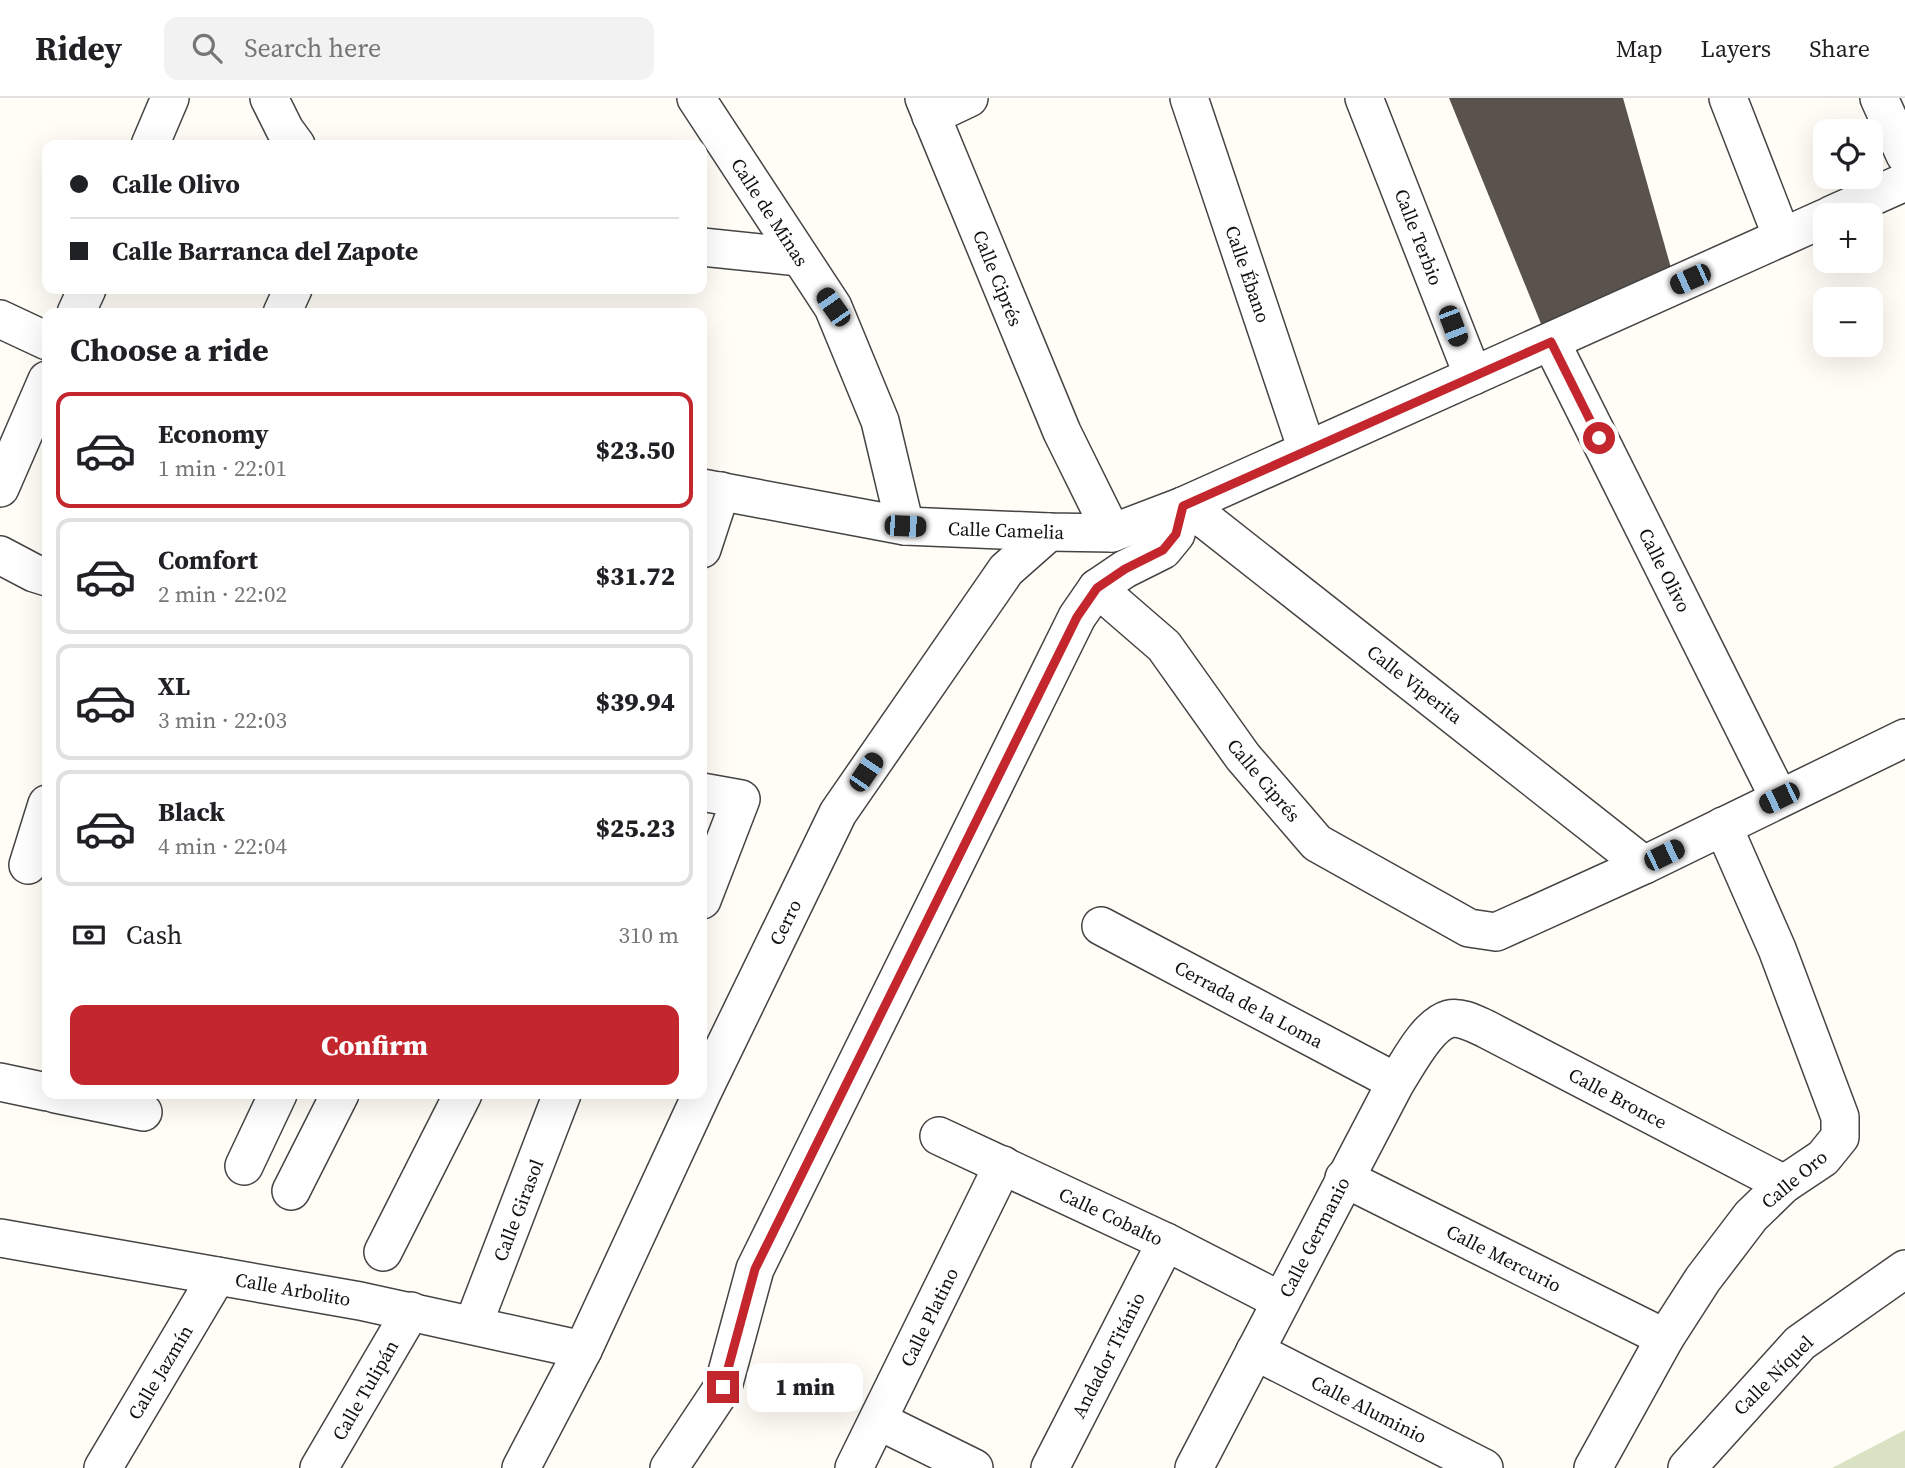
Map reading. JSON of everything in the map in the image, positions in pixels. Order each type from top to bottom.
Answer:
[{"type":"street","points":[[152,140],[170,98]]},
{"type":"street","points":[[269,98],[292,140]]},
{"type":"street","name":"Calle de Minas","points":[[696,98],[833,307],[880,421],[905,526]]},
{"type":"street","points":[[928,107],[969,98]]},
{"type":"street","name":"Calle Ébano","points":[[1189,98],[1307,450]]},
{"type":"street","name":"Calle Terbio","points":[[1364,98],[1473,376]]},
{"type":"street","points":[[1728,98],[1782,237]]},
{"type":"street","points":[[1880,98],[1905,155]]},
{"type":"street","name":"Calle Ciprés","points":[[928,107],[1062,432],[1112,533]]},
{"type":"street","points":[[1858,203],[1905,182]]},
{"type":"street","name":"Calle Camelia","points":[[712,490],[905,526],[1049,533],[1112,533],[1183,506],[1813,223]]},
{"type":"street","points":[[707,248],[799,257]]},
{"type":"street","points":[[0,319],[42,339]]},
{"type":"street","name":"Calle Olivo","points":[[1551,342],[1779,798]]},
{"type":"street","points":[[0,488],[42,391]]},
{"type":"street","points":[[707,520],[712,490]]},
{"type":"street","points":[[669,1468],[723,1387],[755,1269],[1077,617],[1097,588],[1125,569],[1163,550],[1176,534],[1183,506]]},
{"type":"street","name":"Calle Viperita","points":[[1183,506],[1208,522],[1644,865]]},
{"type":"street","name":"Cerro","points":[[707,1083],[838,813],[1006,570],[1049,533]]},
{"type":"street","points":[[0,555],[42,575]]},
{"type":"street","name":"Calle Ciprés","points":[[1097,588],[1164,646],[1242,757],[1317,843],[1469,928],[1496,932],[1644,865]]},
{"type":"street","points":[[1644,865],[1779,798],[1903,746]]},
{"type":"street","points":[[707,794],[741,799],[707,887]]},
{"type":"street","points":[[25,863],[42,817]]},
{"type":"street","name":"Calle Oro","points":[[1593,1468],[1665,1338],[1703,1279],[1751,1216],[1784,1184],[1823,1158],[1840,1137],[1840,1117],[1777,949],[1723,826]]},
{"type":"street","name":"Cerrada de la Loma","points":[[1101,926],[1396,1082]]},
{"type":"street","name":"Calle Bronce","points":[[1450,1019],[1466,1020],[1486,1028],[1784,1184]]},
{"type":"street","name":"Calle Germanio","points":[[1194,1468],[1396,1082],[1427,1036],[1437,1025],[1450,1019]]},
{"type":"street","points":[[0,1082],[42,1091]]},
{"type":"street","points":[[79,1099],[143,1112]]},
{"type":"street","points":[[244,1166],[276,1099]]},
{"type":"street","points":[[291,1191],[337,1099]]},
{"type":"street","points":[[383,1252],[460,1099]]},
{"type":"street","name":"Calle Girasol","points":[[473,1325],[560,1099]]},
{"type":"street","name":"Cerro","points":[[521,1468],[583,1350],[699,1099]]},
{"type":"street","name":"Calle Cobalto","points":[[939,1136],[1166,1242],[1281,1301]]},
{"type":"street","name":"Calle Platino","points":[[854,1468],[1003,1165]]},
{"type":"street","name":"Calle Mercurio","points":[[1344,1178],[1665,1338]]},
{"type":"street","name":"Calle Arbolito","points":[[0,1238],[411,1311],[583,1350]]},
{"type":"street","name":"Andador Titánio","points":[[1050,1468],[1166,1242]]},
{"type":"street","name":"Calle Níquel","points":[[1695,1458],[1800,1343],[1905,1269]]},
{"type":"street","name":"Calle Jazmín","points":[[103,1468],[217,1276]]},
{"type":"street","name":"Calle Tulipán","points":[[333,1463],[411,1311]]},
{"type":"street","name":"Calle Aluminio","points":[[1255,1351],[1484,1468]]},
{"type":"street","points":[[879,1421],[974,1468]]},
{"type":"green space","points":[[1905,1430],[1905,1468],[1832,1468]]},
{"type":"building","points":[[1449,98],[1623,98],[1673,275],[1546,336]]},
{"type":"route","points":[[723,1387],[755,1269],[1077,617],[1097,588],[1125,569],[1163,550],[1176,534],[1183,506],[1551,342],[1599,438]]}]
